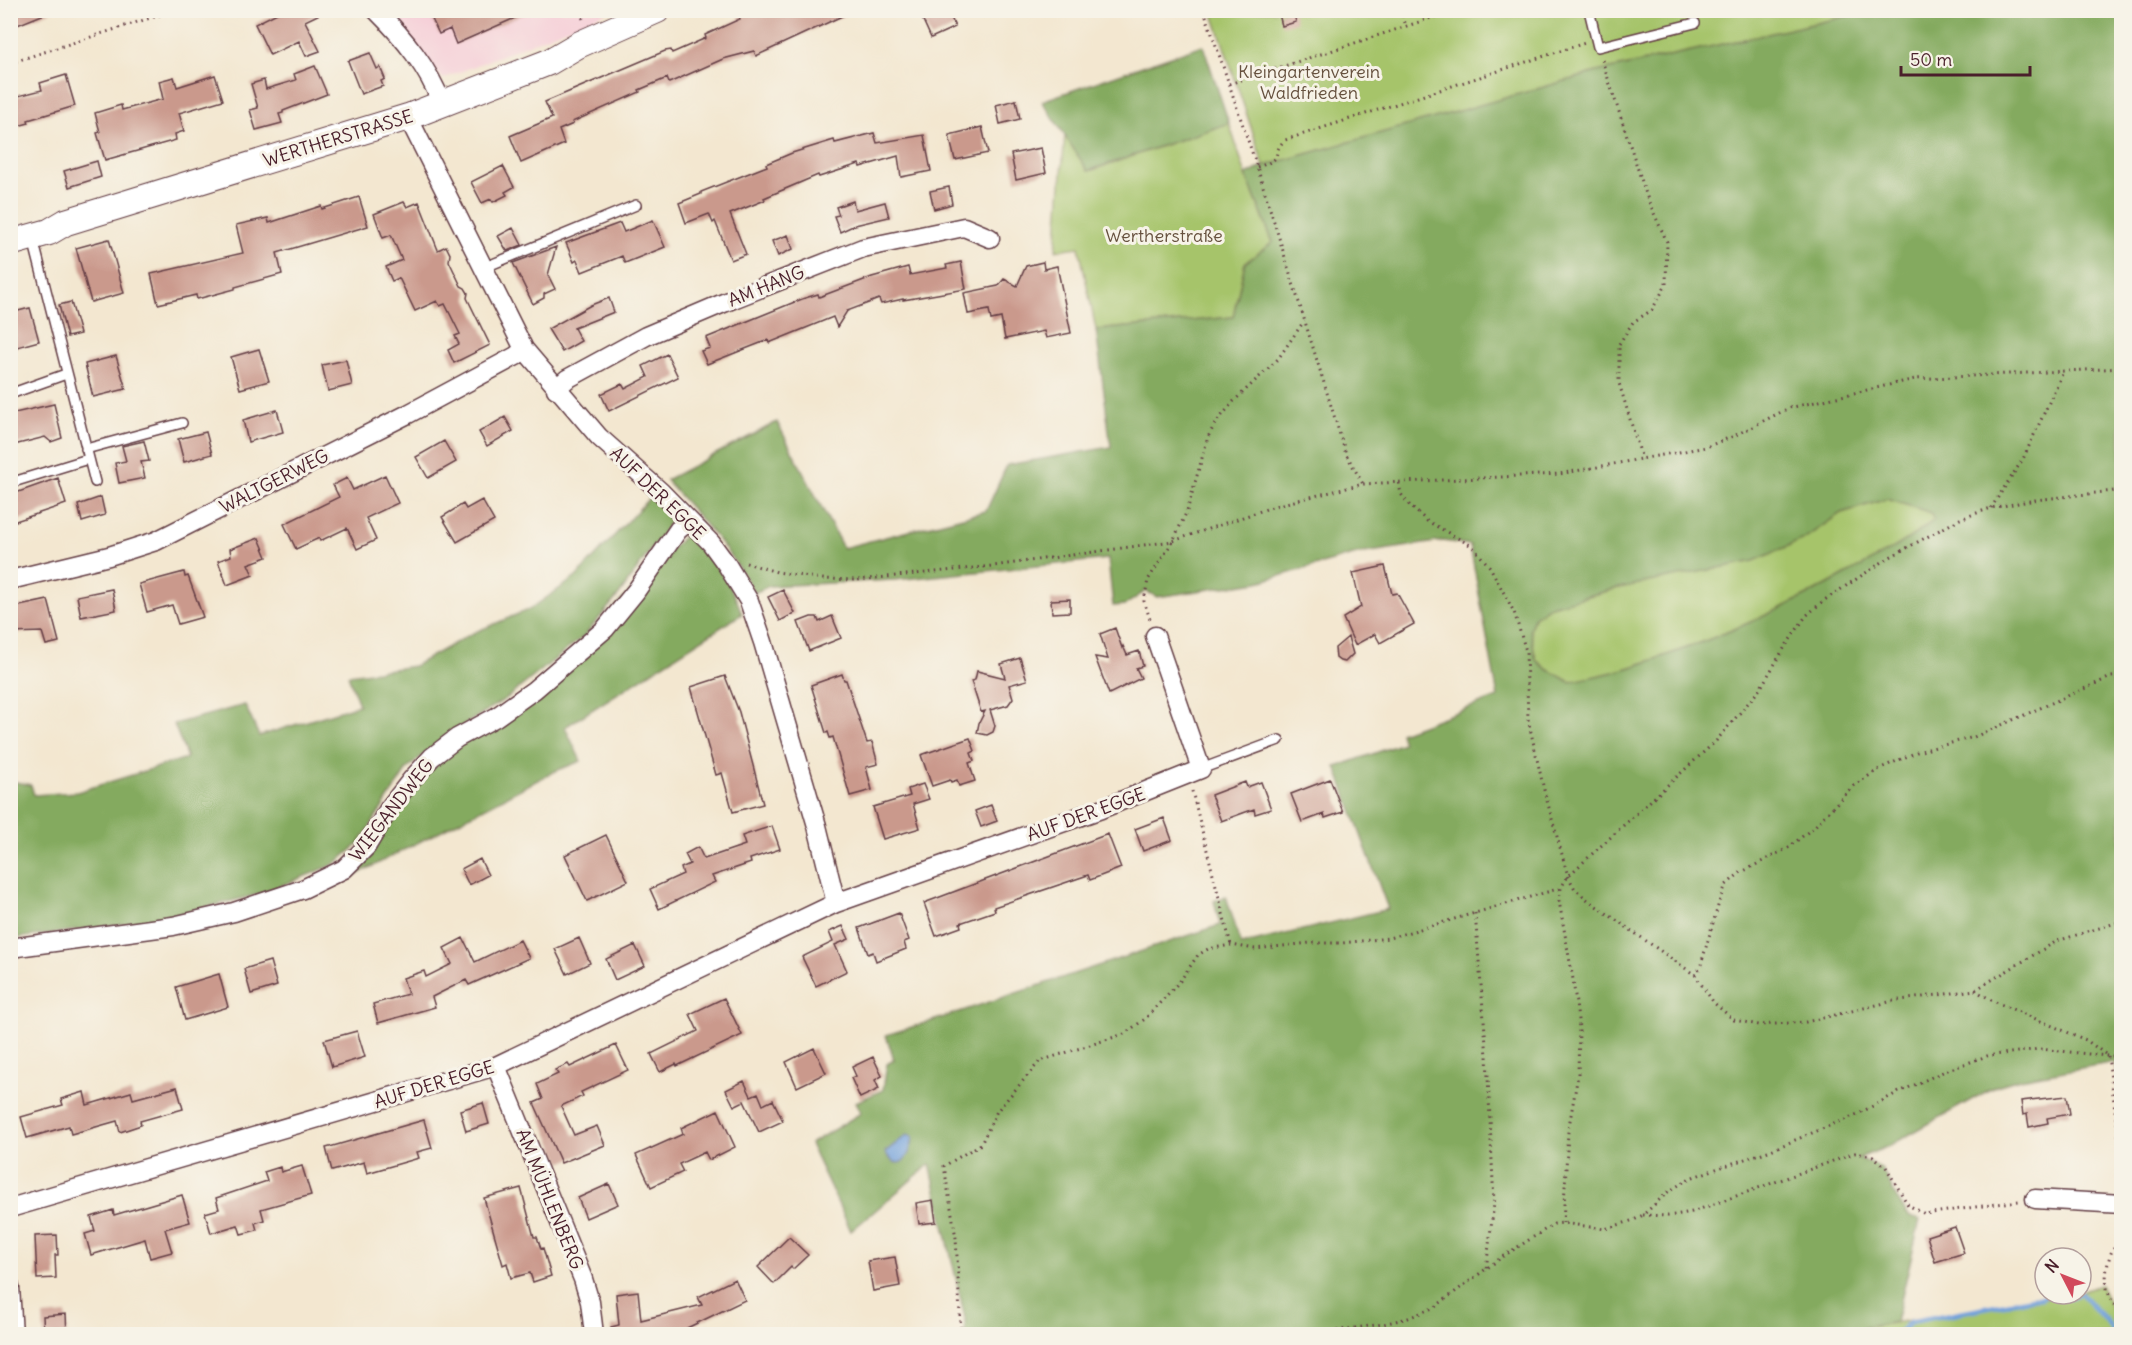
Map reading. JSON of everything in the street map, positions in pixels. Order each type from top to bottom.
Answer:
[{"type":"main road","name":"WERTHERSTRASSE","points":[[21,240],[49,232],[66,222],[408,117],[549,62],[578,45],[657,10]]},
{"type":"street","points":[[376,10],[397,32],[427,71],[442,104]]},
{"type":"street","name":"AUF DER EGGE","points":[[408,117],[524,349],[599,437],[711,543],[749,601],[817,826],[836,903]]},
{"type":"street","name":"AM HANG","points":[[556,389],[567,379],[646,336],[862,248],[964,227],[990,238]]},
{"type":"street","name":"WALTGERWEG","points":[[10,580],[109,556],[156,541],[408,414],[516,356],[524,349]]},
{"type":"street","name":"WIEGANDWEG","points":[[10,948],[173,926],[234,912],[303,889],[344,869],[366,847],[390,807],[432,757],[457,738],[496,717],[534,690],[605,629],[636,591],[678,530],[689,521]]},
{"type":"street","points":[[1155,636],[1194,772]]},
{"type":"street","name":"AUF DER EGGE","points":[[10,1208],[496,1066],[836,903],[1101,809],[1194,772]]},
{"type":"street","name":"AM MÜHLENBERG","points":[[496,1066],[583,1279],[590,1302],[594,1335]]},
{"type":"street","points":[[2036,1199],[2121,1204]]},
{"type":"street","points":[[10,1287],[13,1335]]},
{"type":"lane","points":[[1589,10],[1597,43],[1695,23]]},
{"type":"lane","points":[[483,268],[636,205]]},
{"type":"lane","points":[[21,240],[66,374],[95,482]]},
{"type":"lane","points":[[10,394],[66,374]]},
{"type":"lane","points":[[10,483],[87,454],[182,423]]},
{"type":"lane","points":[[1194,772],[1279,740]]},
{"type":"path","points":[[10,63],[175,10]]},
{"type":"path","points":[[1204,10],[1257,167],[1346,454],[1363,484]]},
{"type":"path","points":[[1401,10],[1406,26]]},
{"type":"path","points":[[1230,84],[1456,10]]},
{"type":"path","points":[[580,12],[585,24]]},
{"type":"path","points":[[1257,167],[1273,162],[1277,157],[1279,146],[1286,140],[1597,43],[1648,200],[1667,242],[1666,285],[1652,310],[1633,322],[1619,344],[1619,383],[1642,459]]},
{"type":"path","points":[[1155,636],[1144,601],[1148,580],[1173,542],[1186,511],[1208,437],[1215,424],[1234,401],[1278,359],[1304,321]]},
{"type":"path","points":[[727,565],[740,561],[777,572],[823,579],[857,580],[993,566],[1173,542],[1278,505],[1363,484],[1559,474],[1706,447],[1734,436],[1789,408],[1915,379],[2121,368]]},
{"type":"path","points":[[1991,508],[2023,459],[2063,372]]},
{"type":"path","points":[[1399,483],[1401,494],[1427,521],[1472,546],[1490,567],[1514,612],[1526,651],[1528,719],[1544,790],[1568,876],[1575,889],[1589,902],[1695,975],[1714,1003],[1734,1020],[1759,1025],[1806,1022],[1893,1001],[1975,990],[2057,941],[2121,921]]},
{"type":"path","points":[[1563,1223],[1568,1132],[1578,1075],[1579,1028],[1559,901],[1561,888],[1568,876],[1716,741],[1760,689],[1788,641],[1806,616],[1823,601],[1928,535],[1960,519],[1991,508],[2035,500],[2121,490]]},
{"type":"path","points":[[1695,975],[1700,968],[1719,899],[1726,885],[1740,873],[1788,848],[1814,827],[1853,786],[1881,768],[1917,752],[1974,737],[2121,675]]},
{"type":"path","points":[[1194,772],[1231,945]]},
{"type":"path","points":[[961,1335],[956,1238],[944,1166],[981,1144],[997,1111],[1040,1061],[1124,1034],[1145,1019],[1180,981],[1198,956],[1208,949],[1231,945],[1255,949],[1380,939],[1561,888]]},
{"type":"path","points":[[1475,913],[1487,1056],[1494,1203],[1486,1270]]},
{"type":"path","points":[[1975,990],[1993,1001],[2086,1040],[2108,1056],[2121,1164]]},
{"type":"path","points":[[1313,1335],[1408,1318],[1436,1307],[1544,1230],[1563,1223],[1605,1229],[1634,1220],[1644,1215],[1668,1192],[1690,1178],[1772,1150],[1858,1114],[1945,1071],[1988,1056],[2040,1049],[2121,1056]]},
{"type":"path","points":[[1644,1215],[1668,1216],[1692,1212],[1855,1154],[1873,1156],[1886,1167],[1908,1205],[1925,1214],[2036,1199]]},
{"type":"path","points":[[2121,1238],[2113,1247],[2106,1287],[2121,1319]]},
{"type":"shaded area","points":[[379,11],[610,11],[443,79],[407,37]]},
{"type":"green space","name":"Kleingartenverein Waldfrieden","points":[[1212,11],[1871,11],[1597,72],[1264,166]]},
{"type":"green space","points":[[1871,11],[2121,11],[2121,1074],[2118,1075],[2115,1062],[2020,1079],[1996,1086],[1889,1146],[1859,1158],[1881,1168],[1900,1204],[1910,1217],[1920,1220],[1896,1322],[1826,1334],[965,1334],[965,1318],[930,1164],[851,1231],[810,1144],[861,1113],[856,1102],[883,1090],[887,1064],[894,1060],[886,1035],[1220,925],[1214,901],[1226,896],[1241,945],[1388,909],[1336,767],[1403,743],[1400,733],[1498,697],[1470,545],[1443,541],[1357,554],[1258,582],[1157,597],[1146,591],[1125,605],[1113,606],[1108,559],[894,580],[769,586],[754,593],[725,548],[666,480],[777,422],[843,548],[986,511],[1007,465],[1111,447],[1096,330],[1233,317],[1245,263],[1273,242],[1246,175],[1264,166],[1597,72]],"holes":[[[1887,499],[1932,513],[1934,520],[1924,528],[1860,567],[1769,614],[1685,649],[1621,670],[1570,682],[1548,670],[1536,660],[1530,629],[1534,617],[1550,606],[1614,589],[1754,561],[1802,540],[1841,513]]]},
{"type":"green space","points":[[1203,45],[1229,123],[1088,171],[1042,101]]},
{"type":"green space","name":"Wertherstraße","points":[[1229,123],[1246,175],[1273,243],[1245,263],[1233,317],[1096,330],[1079,247],[1056,250],[1065,133],[1089,171]]},
{"type":"green space","points":[[652,495],[670,522],[619,595],[584,636],[507,698],[443,738],[407,769],[359,844],[333,865],[260,894],[154,920],[11,939],[10,781],[31,785],[34,795],[77,792],[187,758],[174,724],[245,705],[259,736],[359,705],[348,675],[414,666],[473,633],[530,609],[576,577]]},
{"type":"green space","points":[[1887,499],[1932,513],[1934,520],[1882,555],[1769,614],[1657,659],[1570,682],[1548,670],[1536,660],[1530,629],[1534,617],[1550,606],[1802,540],[1841,513]]},
{"type":"green space","points":[[685,535],[719,570],[742,614],[565,727],[581,761],[553,772],[350,878],[372,851],[394,813],[419,781],[452,750],[515,710]]},
{"type":"green space","points":[[2100,1285],[2121,1329],[2121,1334],[1826,1334],[2033,1300],[2033,1306],[2093,1306],[2093,1288]]},
{"type":"water","points":[[907,1135],[913,1137],[910,1150],[904,1160],[900,1163],[895,1162],[885,1152]]},
{"type":"building","points":[[10,10],[12,10],[52,11],[10,28]]},
{"type":"building","points":[[283,10],[328,10],[305,21],[320,51],[306,56],[299,41],[270,55],[255,24]]},
{"type":"building","points":[[447,10],[533,10],[456,44],[450,29],[439,34],[431,17]]},
{"type":"building","points":[[736,10],[855,10],[756,56],[754,51],[723,59],[669,83],[667,78],[639,90],[640,92],[559,130],[564,144],[521,163],[510,136],[552,118],[545,102],[665,51],[671,50],[672,53],[706,38],[705,35],[740,19]]},
{"type":"building","points":[[939,10],[948,10],[955,27],[931,38],[922,18]]},
{"type":"building","points":[[1293,10],[1296,22],[1282,26],[1279,14]]},
{"type":"building","points":[[370,53],[377,69],[380,67],[385,79],[381,81],[383,86],[361,94],[348,61]]},
{"type":"building","points":[[315,66],[327,94],[283,111],[279,114],[282,123],[256,130],[250,110],[258,108],[251,84],[264,80],[266,89],[296,80],[294,74]]},
{"type":"building","points":[[66,75],[75,106],[28,120],[29,123],[10,128],[10,98],[42,90],[40,83]]},
{"type":"building","points":[[215,75],[223,100],[179,113],[184,131],[175,134],[176,140],[105,160],[97,133],[100,132],[95,113],[121,105],[122,110],[163,99],[159,81],[174,77],[177,87]]},
{"type":"building","points":[[1016,100],[1020,119],[1000,124],[996,105]]},
{"type":"building","points":[[982,127],[988,153],[955,160],[949,135]]},
{"type":"building","points":[[874,133],[877,143],[924,135],[931,171],[901,177],[898,156],[860,167],[859,164],[819,177],[818,175],[764,198],[765,200],[730,214],[746,254],[731,260],[715,221],[713,223],[709,214],[686,223],[679,203],[701,192],[767,166],[766,164],[792,153],[834,140],[835,143]]},
{"type":"building","points":[[1041,148],[1046,173],[1016,180],[1011,154]]},
{"type":"building","points":[[97,161],[101,177],[69,187],[64,171]]},
{"type":"building","points":[[503,166],[514,187],[505,192],[507,195],[493,202],[491,199],[482,203],[471,182]]},
{"type":"building","points":[[949,187],[952,204],[934,209],[930,191]]},
{"type":"building","points":[[359,197],[368,226],[277,253],[282,274],[197,299],[196,295],[158,304],[151,274],[243,253],[236,225],[268,218],[269,223],[321,206],[322,209]]},
{"type":"building","points":[[853,201],[855,210],[885,202],[889,217],[855,225],[840,232],[834,216],[839,215],[836,207]]},
{"type":"building","points":[[404,202],[407,207],[419,202],[438,250],[446,246],[450,254],[449,261],[461,286],[468,293],[467,298],[490,345],[454,363],[448,350],[459,344],[455,336],[460,334],[445,304],[440,306],[437,301],[415,311],[399,278],[392,281],[386,267],[402,260],[391,235],[383,238],[374,214]]},
{"type":"building","points":[[653,220],[665,247],[625,263],[622,256],[582,272],[577,260],[574,262],[566,243],[620,223],[624,232]]},
{"type":"building","points":[[513,228],[522,245],[507,251],[498,236]]},
{"type":"building","points":[[788,235],[793,249],[778,256],[772,241]]},
{"type":"building","points":[[109,239],[124,293],[91,302],[76,248]]},
{"type":"building","points":[[556,247],[548,275],[555,289],[544,294],[544,298],[533,304],[513,263]]},
{"type":"building","points":[[961,262],[966,289],[881,304],[879,299],[847,311],[837,327],[833,317],[769,343],[768,340],[707,364],[701,351],[710,348],[706,338],[802,299],[818,294],[819,297],[872,277],[908,267],[910,275],[947,268],[946,265]]},
{"type":"building","points":[[1043,262],[1044,269],[1057,266],[1071,333],[1046,338],[1044,331],[1005,339],[1001,318],[991,320],[989,310],[968,314],[964,293],[998,286],[1004,279],[1017,286],[1026,266]]},
{"type":"building","points":[[609,298],[614,312],[574,328],[581,341],[562,352],[548,329],[591,305]]},
{"type":"building","points":[[71,302],[80,334],[67,337],[59,305]]},
{"type":"building","points":[[30,308],[39,341],[10,349],[10,313]]},
{"type":"building","points":[[259,349],[269,381],[240,389],[231,357]]},
{"type":"building","points":[[667,354],[678,377],[609,411],[601,394],[622,384],[625,389],[648,377],[643,366]]},
{"type":"building","points":[[116,356],[126,389],[93,397],[85,364]]},
{"type":"building","points":[[346,360],[352,385],[328,391],[322,365]]},
{"type":"building","points":[[54,404],[62,438],[51,442],[45,437],[10,446],[10,414]]},
{"type":"building","points":[[277,410],[283,432],[248,442],[243,420]]},
{"type":"building","points":[[505,417],[513,431],[487,446],[479,432]]},
{"type":"building","points":[[206,432],[212,454],[184,462],[178,439]]},
{"type":"building","points":[[144,441],[149,461],[141,462],[145,478],[119,483],[115,463],[126,461],[122,446]]},
{"type":"building","points":[[444,441],[456,462],[428,478],[416,457]]},
{"type":"building","points":[[385,475],[398,503],[366,518],[376,540],[357,549],[347,528],[296,549],[284,524],[339,497],[333,485],[347,478],[353,490]]},
{"type":"building","points":[[58,478],[66,504],[10,523],[10,495]]},
{"type":"building","points":[[101,497],[105,515],[82,522],[78,505]]},
{"type":"building","points":[[482,500],[494,521],[457,542],[442,517],[463,504],[466,509]]},
{"type":"building","points":[[259,538],[267,557],[248,564],[253,575],[227,585],[218,561],[231,556],[230,549]]},
{"type":"building","points":[[1385,566],[1392,594],[1397,593],[1414,624],[1380,643],[1375,634],[1355,645],[1343,618],[1361,607],[1353,573]]},
{"type":"building","points":[[184,572],[185,577],[188,576],[203,617],[178,624],[172,605],[147,612],[139,584]]},
{"type":"building","points":[[112,589],[116,610],[81,617],[77,596]]},
{"type":"building","points":[[783,590],[795,613],[780,621],[768,597]]},
{"type":"building","points":[[1070,599],[1070,612],[1052,613],[1051,600]]},
{"type":"building","points":[[48,600],[59,642],[46,645],[42,632],[10,633],[10,608]]},
{"type":"building","points":[[832,616],[841,638],[809,651],[798,622],[817,617],[819,622]]},
{"type":"building","points":[[1115,628],[1127,655],[1139,651],[1143,666],[1136,668],[1141,678],[1109,694],[1095,657],[1108,659],[1100,634]]},
{"type":"building","points":[[1348,637],[1353,654],[1345,662],[1340,661],[1336,658],[1335,648]]},
{"type":"building","points":[[1020,658],[1027,680],[1009,685],[1013,698],[1008,705],[990,710],[995,726],[993,732],[987,735],[977,733],[985,711],[981,712],[971,681],[975,680],[977,671],[1005,678],[1001,664]]},
{"type":"building","points":[[842,674],[867,743],[872,742],[878,764],[866,767],[872,790],[850,796],[833,737],[830,738],[828,732],[826,733],[811,685]]},
{"type":"building","points":[[725,676],[739,712],[763,804],[733,812],[722,773],[716,775],[691,687]]},
{"type":"building","points":[[970,738],[975,751],[971,753],[974,761],[969,763],[975,781],[959,786],[957,780],[951,782],[950,780],[932,786],[921,755]]},
{"type":"building","points":[[1330,779],[1343,812],[1325,818],[1324,814],[1302,822],[1291,794]]},
{"type":"building","points":[[1245,782],[1247,787],[1261,782],[1271,809],[1255,814],[1254,809],[1221,821],[1211,795]]},
{"type":"building","points":[[923,784],[929,799],[913,804],[920,828],[883,839],[873,807],[910,796],[908,789]]},
{"type":"building","points":[[991,805],[997,821],[981,827],[975,811]]},
{"type":"building","points":[[1164,818],[1172,840],[1143,851],[1135,829]]},
{"type":"building","points":[[772,826],[780,849],[750,859],[751,863],[712,876],[715,882],[659,909],[650,889],[683,874],[681,868],[690,864],[685,854],[698,847],[704,859],[745,845],[742,836]]},
{"type":"building","points":[[1108,834],[1121,868],[1090,880],[1088,875],[994,907],[995,911],[960,923],[961,927],[936,936],[924,903]]},
{"type":"building","points":[[606,835],[628,881],[587,901],[565,855]]},
{"type":"building","points":[[480,859],[488,875],[469,885],[461,869]]},
{"type":"building","points":[[899,913],[909,940],[904,942],[906,949],[876,961],[873,952],[868,954],[859,928]]},
{"type":"building","points":[[843,926],[849,939],[835,945],[847,971],[816,986],[802,957],[833,942],[829,932]]},
{"type":"building","points":[[463,938],[475,962],[520,940],[529,958],[469,985],[466,980],[432,997],[435,1007],[378,1023],[373,1004],[408,994],[403,978],[424,971],[426,977],[452,964],[444,948]]},
{"type":"building","points":[[579,938],[590,963],[567,974],[555,949]]},
{"type":"building","points":[[635,945],[645,966],[615,980],[606,959]]},
{"type":"building","points":[[270,961],[277,986],[251,994],[244,969]]},
{"type":"building","points":[[219,974],[228,1007],[185,1020],[176,987]]},
{"type":"building","points":[[724,998],[742,1035],[660,1072],[651,1054],[698,1031],[690,1014]]},
{"type":"building","points":[[357,1031],[365,1057],[332,1067],[324,1040]]},
{"type":"building","points":[[616,1045],[628,1070],[581,1092],[583,1096],[561,1106],[574,1135],[597,1126],[605,1145],[561,1163],[534,1103],[543,1099],[537,1084],[558,1074],[555,1070],[568,1064],[570,1067]]},
{"type":"building","points":[[814,1048],[826,1073],[797,1087],[786,1062]]},
{"type":"building","points":[[873,1057],[882,1076],[875,1080],[879,1089],[860,1098],[851,1078],[856,1076],[852,1067]]},
{"type":"building","points":[[744,1081],[751,1096],[758,1093],[763,1105],[773,1100],[783,1121],[759,1132],[744,1101],[734,1106],[726,1090]]},
{"type":"building","points":[[177,1087],[183,1109],[140,1121],[141,1125],[120,1132],[117,1121],[71,1134],[69,1126],[27,1138],[21,1117],[63,1105],[61,1099],[84,1092],[87,1105],[131,1092],[133,1099]]},
{"type":"building","points":[[2067,1096],[2070,1114],[2047,1118],[2048,1123],[2029,1127],[2027,1114],[2023,1115],[2021,1101]]},
{"type":"building","points":[[483,1103],[489,1124],[466,1131],[460,1110]]},
{"type":"building","points":[[718,1110],[735,1147],[709,1160],[705,1152],[679,1164],[683,1172],[651,1187],[636,1155],[683,1134],[681,1128]]},
{"type":"building","points":[[424,1120],[432,1148],[417,1152],[419,1158],[367,1173],[364,1162],[332,1171],[326,1148]]},
{"type":"building","points":[[302,1166],[311,1195],[261,1209],[264,1220],[255,1223],[257,1230],[241,1234],[238,1225],[211,1233],[205,1213],[219,1209],[216,1198],[267,1181],[264,1172],[280,1167],[281,1172]]},
{"type":"building","points":[[609,1184],[618,1204],[586,1218],[578,1198]]},
{"type":"building","points":[[521,1188],[534,1237],[537,1237],[541,1249],[543,1248],[551,1276],[533,1282],[530,1273],[511,1278],[507,1263],[503,1265],[484,1198]]},
{"type":"building","points":[[182,1195],[190,1222],[165,1229],[172,1252],[150,1258],[145,1239],[91,1255],[85,1234],[95,1231],[91,1217],[113,1210],[114,1215]]},
{"type":"building","points":[[933,1200],[936,1222],[919,1224],[916,1203]]},
{"type":"building","points":[[1955,1227],[1964,1253],[1935,1262],[1927,1236]]},
{"type":"building","points":[[57,1235],[56,1278],[37,1279],[35,1236]]},
{"type":"building","points":[[789,1237],[808,1255],[793,1269],[791,1267],[774,1284],[758,1267]]},
{"type":"building","points":[[895,1257],[900,1286],[873,1291],[868,1261]]},
{"type":"building","points":[[735,1279],[745,1300],[687,1328],[689,1335],[655,1335],[654,1331],[613,1335],[611,1327],[619,1325],[616,1294],[638,1291],[641,1320],[702,1305],[698,1297]]},
{"type":"building","points":[[66,1314],[67,1335],[44,1335],[43,1316]]},
{"type":"waterway","points":[[1898,1334],[1910,1322],[2033,1298]]},
{"type":"waterway","points":[[2093,1306],[2115,1334]]}]
